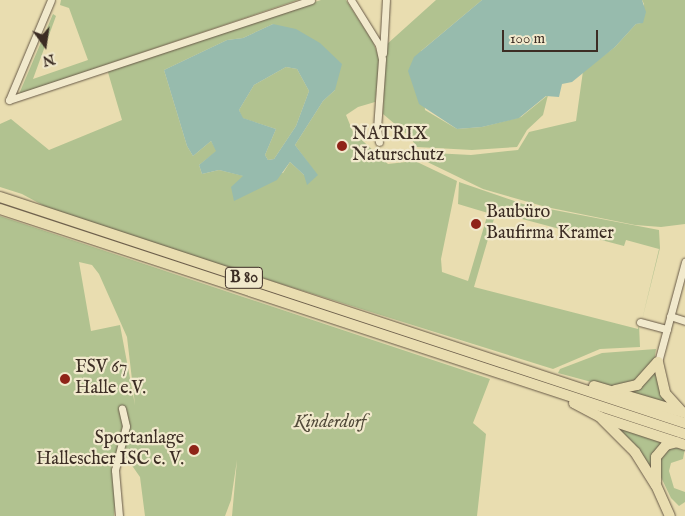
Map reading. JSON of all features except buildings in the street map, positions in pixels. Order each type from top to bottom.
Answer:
[{"type":"highway","name":"B 80","points":[[0,197],[685,423]]},
{"type":"highway","name":"B 80","points":[[0,209],[685,434]]},
{"type":"highway","points":[[611,390],[637,385],[658,362]]},
{"type":"highway","points":[[658,362],[666,393],[685,413]]},
{"type":"highway","points":[[558,380],[611,390],[685,413]]},
{"type":"highway","points":[[540,386],[600,417],[681,443]]},
{"type":"highway","points":[[600,417],[635,452],[656,485],[670,516]]},
{"type":"highway","points":[[656,485],[656,457],[666,445],[681,443]]},
{"type":"street","points":[[51,0],[9,100],[311,0]]},
{"type":"street","points":[[351,0],[379,45],[382,59]]},
{"type":"street","points":[[379,142],[377,128],[386,0]]},
{"type":"street","points":[[658,362],[685,262]]},
{"type":"street","points":[[670,316],[685,322]]},
{"type":"street","points":[[640,322],[667,330]]},
{"type":"street","points":[[119,516],[115,470],[126,426],[122,408]]},
{"type":"green space","points":[[61,0],[298,0],[19,94],[53,14],[56,16],[33,79],[88,60],[69,8],[60,5]]},
{"type":"green space","points":[[321,0],[346,0],[373,42],[380,60],[375,102],[358,107],[346,115],[353,132],[388,164],[415,161],[457,181],[441,259],[442,272],[468,281],[488,213],[458,204],[459,182],[523,204],[659,230],[660,248],[642,320],[659,249],[626,240],[624,246],[496,212],[474,287],[638,329],[639,325],[640,347],[600,349],[553,369],[211,262],[46,207],[22,194],[0,187],[0,124],[11,119],[49,150],[122,120],[107,69]],"holes":[[[273,24],[335,90],[323,101],[295,145],[317,175],[304,175],[290,162],[283,173],[244,176],[219,170],[202,174],[199,165],[217,151],[211,141],[193,156],[187,146],[164,70],[227,40],[243,38]]]},
{"type":"green space","points":[[436,0],[482,0],[421,51],[425,110],[457,129],[482,127],[521,117],[548,95],[543,115],[527,130],[517,147],[472,150],[417,147],[409,136],[383,114],[386,45]]},
{"type":"green space","points":[[642,0],[685,0],[685,224],[661,227],[635,225],[546,207],[483,189],[415,156],[414,152],[471,155],[518,150],[529,132],[576,121],[583,71],[615,47],[636,24],[641,23],[644,4]]},
{"type":"green space","points":[[286,67],[297,69],[309,91],[296,126],[274,159],[268,160],[265,155],[276,129],[242,118],[239,110],[254,85]]},
{"type":"green space","name":"Kinderdorf","points":[[0,216],[490,379],[473,423],[486,434],[477,516],[232,516],[237,460],[231,500],[225,516],[145,516],[140,477],[126,457],[110,457],[116,493],[114,516],[0,516]],"holes":[[[79,262],[92,265],[99,274],[127,337],[135,405],[120,325],[91,331]]]},
{"type":"green space","points":[[656,349],[654,362],[638,382],[610,387],[558,373],[560,369],[602,353]]},
{"type":"green space","points":[[656,370],[672,406],[627,391],[645,383]]},
{"type":"green space","points":[[612,423],[668,441],[654,474]]},
{"type":"green space","points":[[670,447],[685,448],[683,459],[671,463],[669,471],[674,488],[685,492],[685,502],[679,506],[671,498],[659,473],[659,459]]},
{"type":"shaded area","points":[[482,0],[642,0],[646,12],[643,23],[636,24],[615,47],[572,82],[562,84],[559,97],[546,96],[519,118],[482,127],[457,129],[419,104],[408,71],[414,57]]},
{"type":"shaded area","points":[[273,24],[296,29],[320,43],[342,64],[335,90],[323,101],[295,145],[318,175],[307,185],[304,175],[290,162],[277,180],[234,201],[231,187],[243,176],[219,170],[202,174],[199,165],[216,151],[211,141],[193,156],[187,146],[164,70],[227,40],[243,38]],"holes":[[[286,67],[297,69],[309,91],[296,126],[274,159],[268,160],[265,155],[276,129],[243,118],[239,110],[254,85]]]},
{"type":"place","name":"NATRIX Naturschutz","points":[[342,146]]},
{"type":"place","name":"Baubüro Baufirma Kramer","points":[[476,224]]},
{"type":"place","name":"FSV 67 Halle e.V.","points":[[65,379]]},
{"type":"place","name":"Sportanlage Hallescher ISC e. V.","points":[[194,450]]}]
